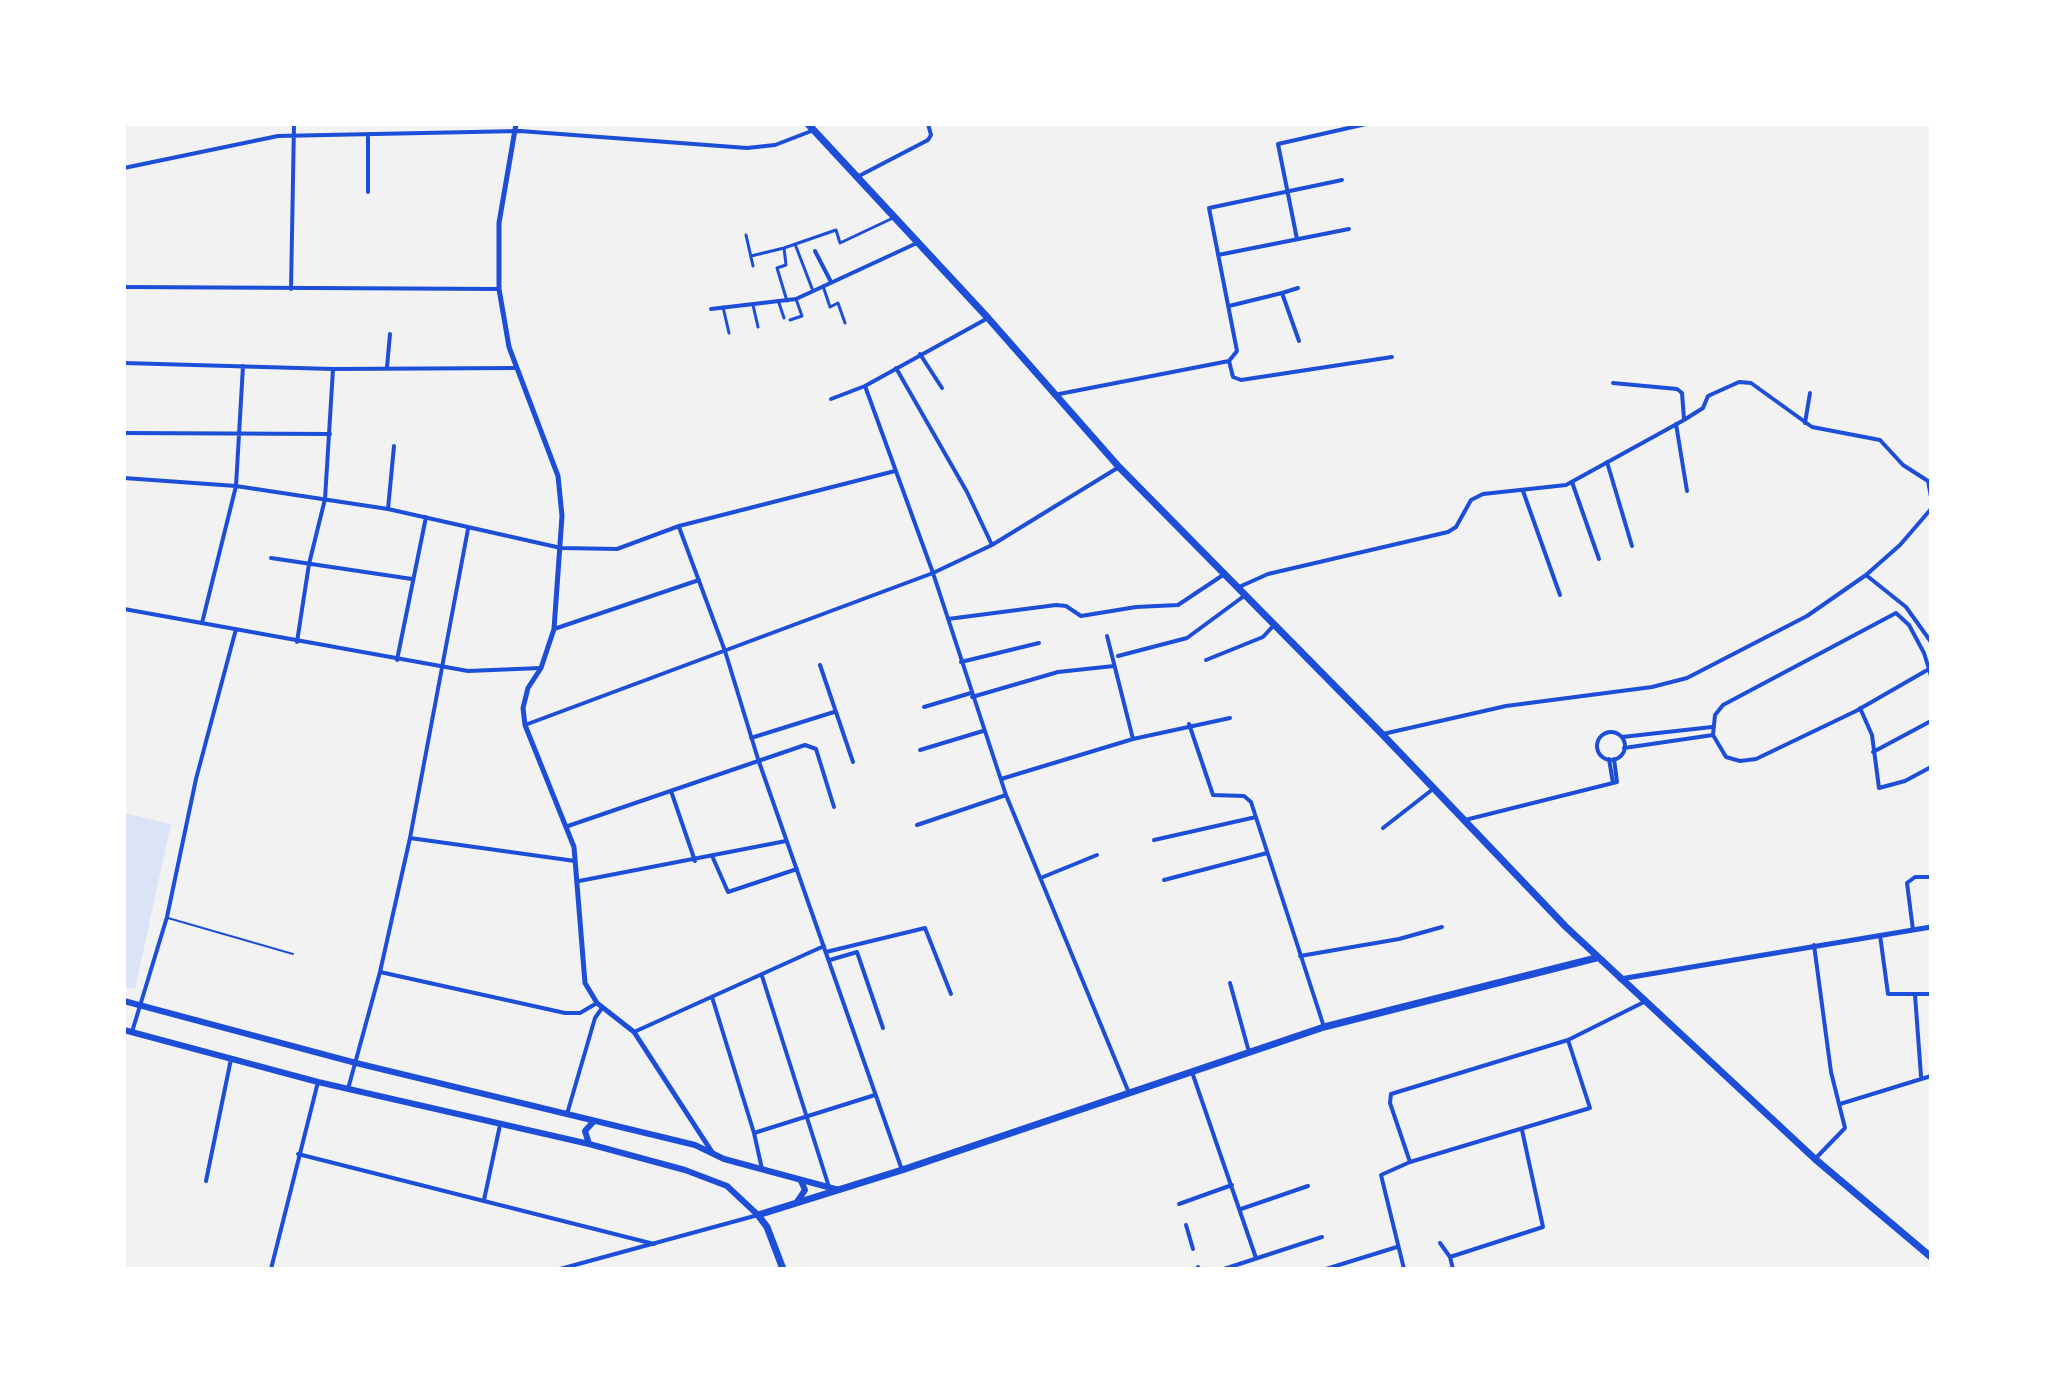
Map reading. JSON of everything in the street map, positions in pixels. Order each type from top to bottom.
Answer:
[{"type":"main road","points":[[811,127],[988,318],[1119,467],[1246,594],[1596,958],[1815,1159],[1931,1257]]},
{"type":"main road","points":[[758,1215],[902,1170],[1324,1027],[1596,958]]},
{"type":"main road","points":[[124,1001],[356,1063],[695,1145],[762,1170],[840,1190]]},
{"type":"main road","points":[[128,1031],[318,1082],[589,1144],[713,1179],[739,1194],[758,1215],[783,1269]]},
{"type":"main road","points":[[589,1144],[585,1131],[595,1121]]},
{"type":"main road","points":[[796,1203],[805,1190],[798,1179]]},
{"type":"street","points":[[291,289],[294,124]]},
{"type":"street","points":[[432,124],[432,132]]},
{"type":"street","points":[[857,177],[928,140],[931,135],[928,124]]},
{"type":"street","points":[[1297,239],[1277,147],[1279,141],[1366,124]]},
{"type":"street","points":[[124,168],[295,136],[515,128],[747,148],[775,145],[811,127]]},
{"type":"street","points":[[515,128],[499,223],[499,289],[516,368],[558,476],[561,548],[554,629],[541,668],[528,688],[523,708],[525,725],[568,826],[577,861],[582,971],[597,1003],[634,1032],[712,1153]]},
{"type":"street","points":[[368,134],[368,192]]},
{"type":"street","points":[[1054,395],[1229,361],[1237,351],[1209,208],[1342,180]]},
{"type":"street","points":[[751,256],[836,230],[840,243],[896,217]]},
{"type":"street","points":[[1218,255],[1349,229]]},
{"type":"street","points":[[746,235],[753,266]]},
{"type":"street","points":[[711,309],[796,299],[919,242]]},
{"type":"street","points":[[795,244],[813,291]]},
{"type":"street","points":[[784,248],[786,265],[777,268],[787,301]]},
{"type":"street","points":[[815,251],[831,282]]},
{"type":"street","points":[[823,286],[830,307],[838,303],[845,323]]},
{"type":"street","points":[[124,287],[499,289]]},
{"type":"street","points":[[1229,306],[1298,288]]},
{"type":"street","points":[[1282,293],[1299,341]]},
{"type":"street","points":[[790,320],[802,316],[796,299]]},
{"type":"street","points":[[779,303],[784,318]]},
{"type":"street","points":[[753,305],[758,327]]},
{"type":"street","points":[[723,307],[729,333]]},
{"type":"street","points":[[831,399],[865,386],[988,318]]},
{"type":"street","points":[[387,368],[390,334]]},
{"type":"street","points":[[920,354],[942,388]]},
{"type":"street","points":[[1229,361],[1233,377],[1241,380],[1392,357]]},
{"type":"street","points":[[124,363],[333,369],[516,368]]},
{"type":"street","points":[[202,623],[236,486],[243,366]]},
{"type":"street","points":[[896,368],[967,492],[992,545]]},
{"type":"street","points":[[297,642],[309,564],[325,499],[333,369]]},
{"type":"street","points":[[1239,587],[1268,574],[1448,532],[1475,496],[1552,489],[1572,482],[1684,420],[1703,408],[1708,396],[1739,382],[1751,383],[1805,423],[1828,432],[1880,440],[1903,465],[1929,482],[1931,497]]},
{"type":"street","points":[[1613,383],[1680,390],[1684,420]]},
{"type":"street","points":[[865,386],[933,573],[1006,795],[1129,1093]]},
{"type":"street","points":[[1805,423],[1810,393]]},
{"type":"street","points":[[1676,424],[1687,491]]},
{"type":"street","points":[[124,433],[330,434]]},
{"type":"street","points":[[388,509],[394,446]]},
{"type":"street","points":[[1607,462],[1632,546]]},
{"type":"street","points":[[525,725],[933,573],[992,545],[1119,467]]},
{"type":"street","points":[[124,478],[236,486],[388,509],[561,548],[617,549],[679,526],[895,471]]},
{"type":"street","points":[[1572,482],[1599,559]]},
{"type":"street","points":[[1523,491],[1560,595]]},
{"type":"street","points":[[1382,734],[1506,706],[1652,687],[1687,678],[1807,616],[1866,575],[1929,520],[1931,509]]},
{"type":"street","points":[[397,660],[426,517]]},
{"type":"street","points":[[679,526],[725,651],[758,759],[902,1170]]},
{"type":"street","points":[[348,1089],[380,972],[410,838],[468,529]]},
{"type":"street","points":[[271,558],[412,579]]},
{"type":"street","points":[[948,619],[1056,605],[1066,606],[1081,616],[1136,607],[1178,605],[1225,573]]},
{"type":"street","points":[[1866,575],[1906,607],[1931,642]]},
{"type":"street","points":[[554,629],[700,580]]},
{"type":"street","points":[[1118,656],[1187,638],[1246,594]]},
{"type":"street","points":[[124,609],[397,660],[483,671],[541,668]]},
{"type":"street","points":[[1929,669],[1860,708],[1756,759],[1740,761],[1726,757],[1713,735],[1712,727],[1723,705],[1896,613],[1909,625],[1929,669],[1931,676]]},
{"type":"street","points":[[1206,660],[1263,637],[1274,625]]},
{"type":"street","points":[[128,1031],[140,1005],[167,917],[196,779],[236,629]]},
{"type":"street","points":[[1107,636],[1133,739]]},
{"type":"street","points":[[961,662],[1039,643]]},
{"type":"street","points":[[820,665],[853,762]]},
{"type":"street","points":[[924,707],[1058,672],[1114,666]]},
{"type":"street","points":[[1860,708],[1872,735],[1879,788],[1905,781],[1931,767]]},
{"type":"street","points":[[751,738],[834,712]]},
{"type":"street","points":[[1001,779],[1189,724],[1230,718]]},
{"type":"street","points":[[1873,752],[1931,721]]},
{"type":"street","points":[[1189,724],[1213,795],[1247,796],[1324,1027]]},
{"type":"street","points":[[1612,759],[1600,754],[1599,739],[1607,732],[1622,737],[1712,727]]},
{"type":"street","points":[[920,750],[983,731]]},
{"type":"street","points":[[1612,759],[1624,748],[1713,735]]},
{"type":"street","points":[[1622,737],[1624,748]]},
{"type":"street","points":[[568,826],[758,759],[813,746],[834,807]]},
{"type":"street","points":[[1465,820],[1618,781],[1612,759]]},
{"type":"street","points":[[1383,828],[1433,789]]},
{"type":"street","points":[[671,790],[695,861]]},
{"type":"street","points":[[917,825],[1006,795]]},
{"type":"street","points":[[1154,840],[1256,817]]},
{"type":"street","points":[[410,838],[577,861]]},
{"type":"street","points":[[579,881],[713,858],[786,841]]},
{"type":"street","points":[[1164,880],[1267,853]]},
{"type":"street","points":[[1042,877],[1097,855]]},
{"type":"street","points":[[713,858],[728,892],[797,869]]},
{"type":"street","points":[[1913,930],[1907,883],[1915,877],[1931,877]]},
{"type":"street","points":[[1300,956],[1409,937],[1442,927]]},
{"type":"street","points":[[1619,980],[1931,927]]},
{"type":"street","points":[[634,1032],[825,949],[925,928],[951,994]]},
{"type":"street","points":[[1880,935],[1888,994],[1931,994]]},
{"type":"street","points":[[1813,945],[1843,1133],[1815,1159]]},
{"type":"street","points":[[829,960],[857,952],[883,1028]]},
{"type":"street","points":[[380,972],[565,1013],[580,1013],[597,1003]]},
{"type":"street","points":[[762,976],[829,1187]]},
{"type":"street","points":[[1230,983],[1249,1052]]},
{"type":"street","points":[[1915,995],[1921,1076]]},
{"type":"street","points":[[712,997],[754,1133],[762,1170]]},
{"type":"street","points":[[1410,1162],[1390,1103],[1391,1094],[1568,1040],[1645,1002]]},
{"type":"street","points":[[567,1114],[595,1018],[602,1008]]},
{"type":"street","points":[[1404,1269],[1381,1175],[1410,1162],[1522,1130],[1591,1106],[1568,1040]]},
{"type":"street","points":[[206,1181],[232,1057]]},
{"type":"street","points":[[1192,1071],[1256,1258]]},
{"type":"street","points":[[1840,1104],[1921,1076],[1931,1076]]},
{"type":"street","points":[[271,1269],[318,1082]]},
{"type":"street","points":[[754,1133],[875,1095]]},
{"type":"street","points":[[484,1200],[501,1123]]},
{"type":"street","points":[[1450,1257],[1543,1227],[1522,1130]]},
{"type":"street","points":[[298,1154],[654,1244]]},
{"type":"street","points":[[1179,1204],[1232,1185]]},
{"type":"street","points":[[1241,1209],[1308,1186]]},
{"type":"street","points":[[560,1269],[758,1215]]},
{"type":"street","points":[[1186,1225],[1193,1249]]},
{"type":"street","points":[[1224,1269],[1322,1237]]},
{"type":"street","points":[[1440,1243],[1450,1257],[1453,1269]]},
{"type":"street","points":[[1326,1269],[1397,1247]]},
{"type":"lane","points":[[167,917],[293,954]]},
{"type":"shaded area","points":[[124,813],[171,824],[135,989],[124,987]]}]
